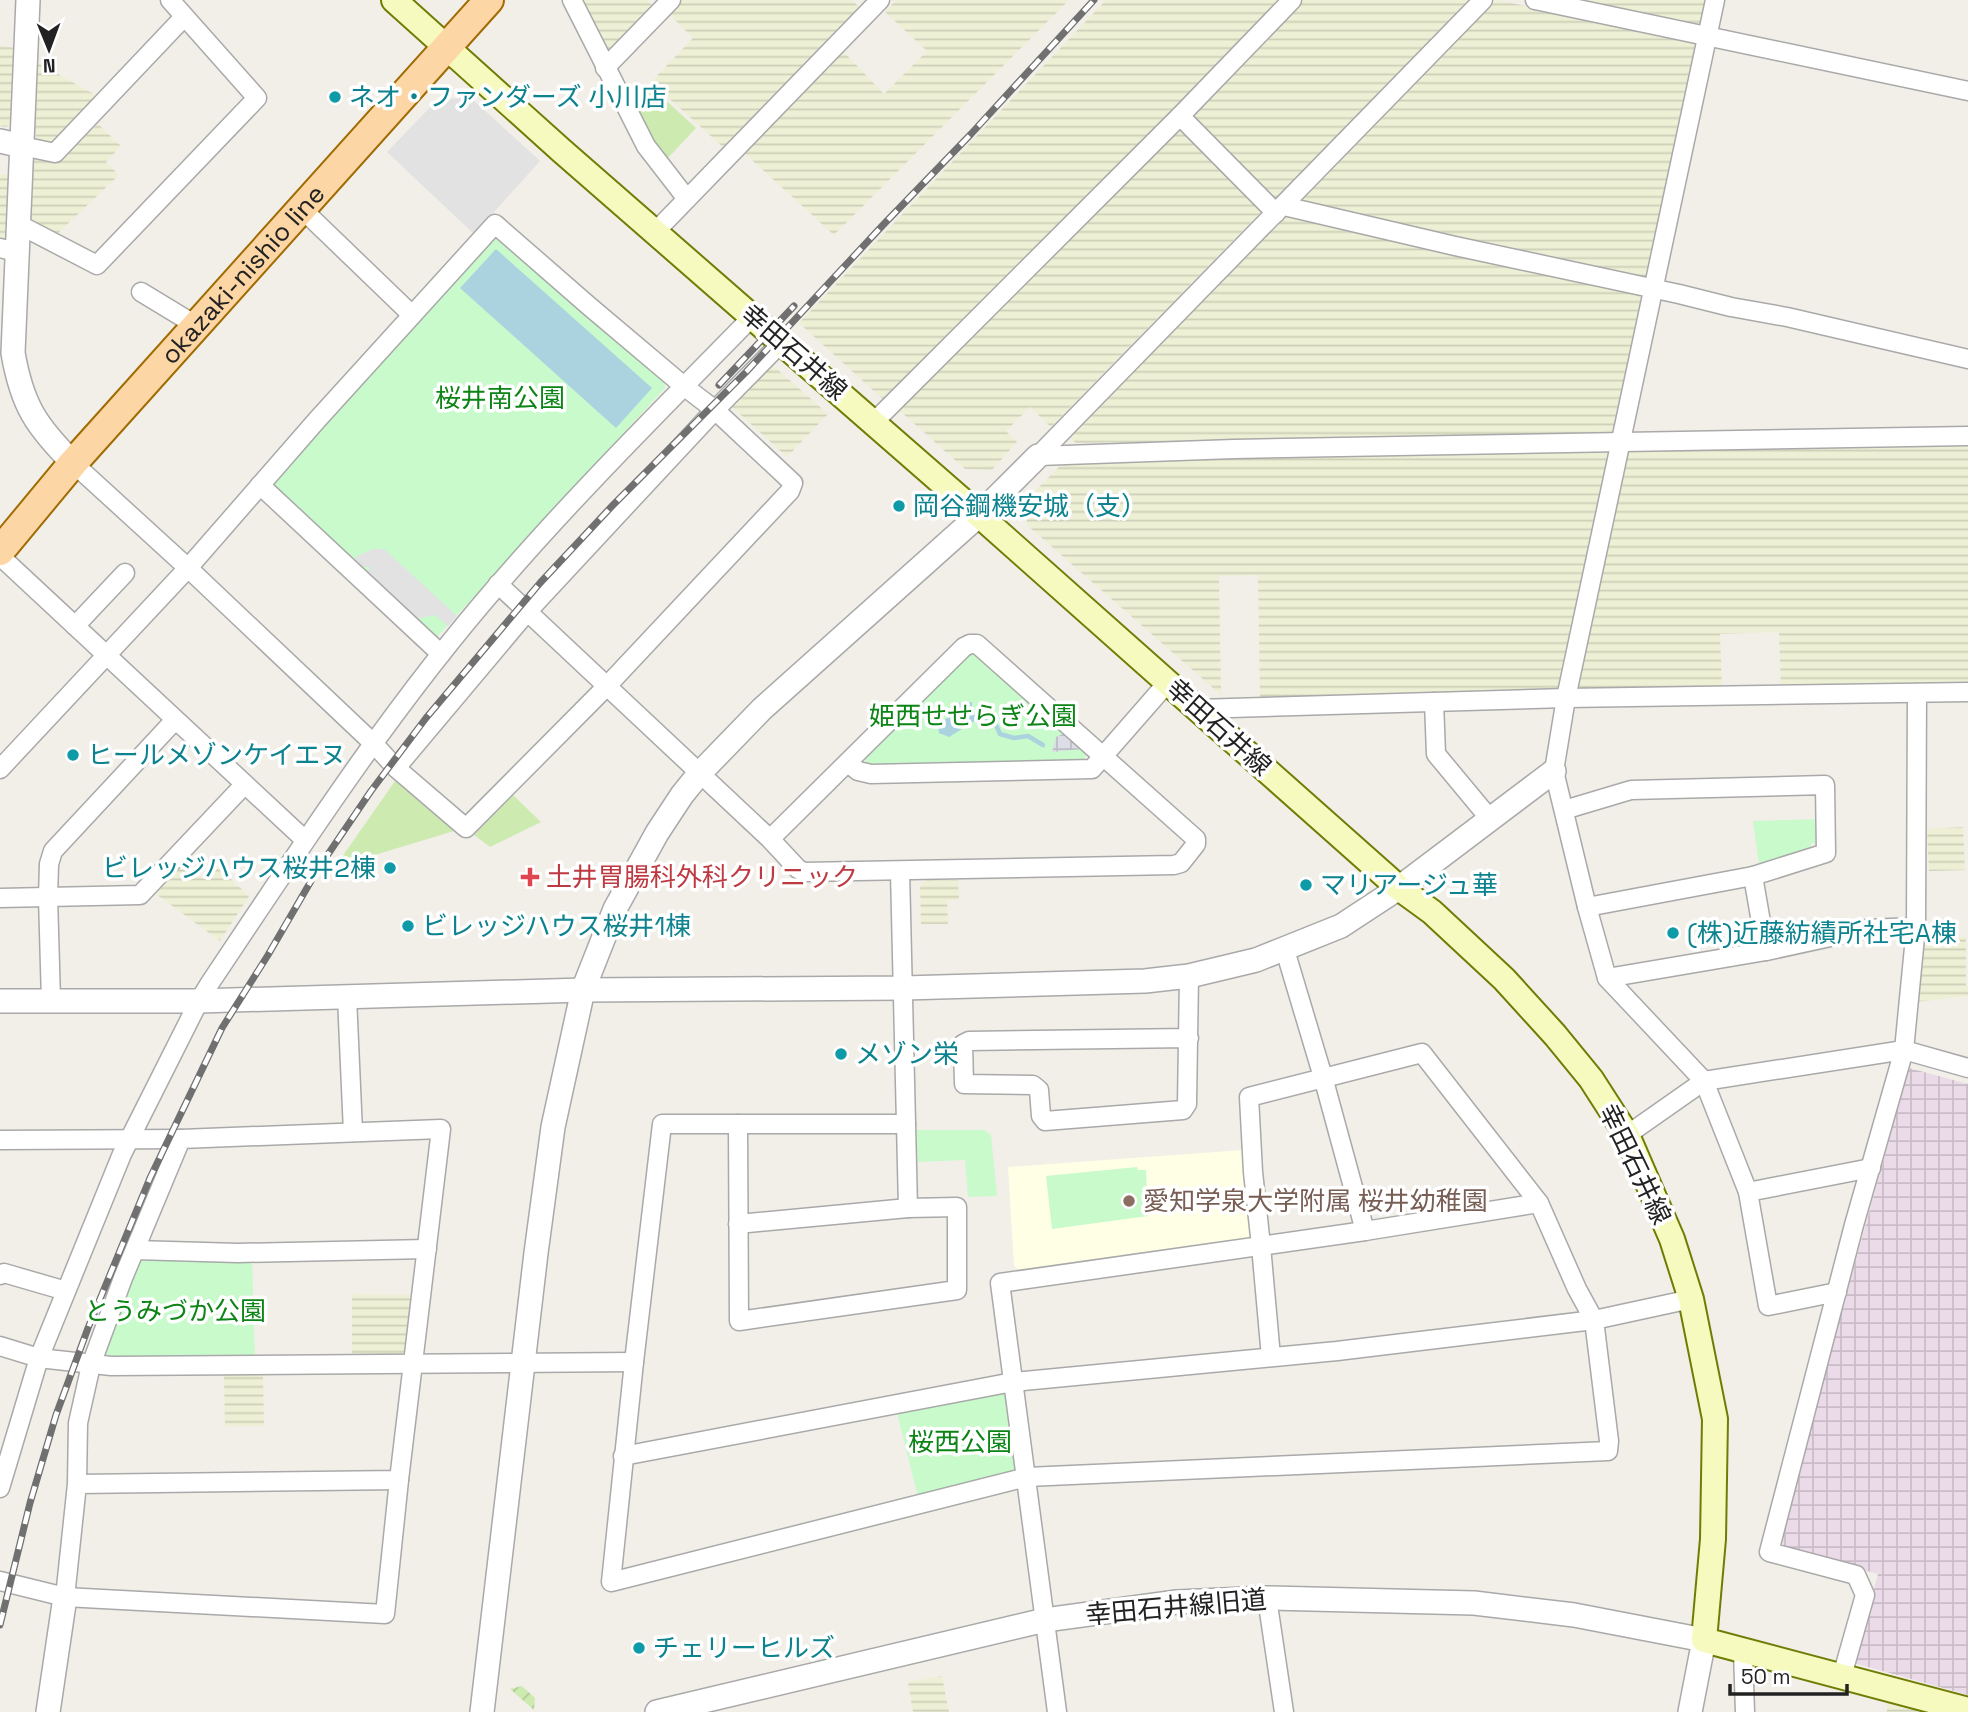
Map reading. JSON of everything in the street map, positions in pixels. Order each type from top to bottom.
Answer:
[{"type":"main road","name":"幸田石井線","points":[[394,0],[562,151],[979,514],[1399,888],[1442,921],[1513,988],[1591,1079],[1627,1135],[1672,1239],[1690,1300],[1715,1419],[1713,1539],[1704,1640]]},
{"type":"main road","name":"okazaki-nishio line","points":[[0,554],[73,463],[489,0]]},
{"type":"main road","points":[[1704,1640],[1968,1710]]},
{"type":"street","points":[[0,769],[188,568],[495,224],[715,410],[793,483],[790,491],[606,687],[466,828],[396,768],[188,568],[48,439],[37,423],[6,352],[8,250],[18,224],[11,143],[28,0]]},
{"type":"street","points":[[18,224],[97,265],[257,97],[170,0]]},
{"type":"street","points":[[572,0],[646,146],[688,199]]},
{"type":"street","points":[[605,68],[670,0]]},
{"type":"street","points":[[656,231],[880,0]]},
{"type":"street","points":[[874,422],[1292,0]]},
{"type":"street","points":[[482,1712],[553,1127],[583,990],[615,909],[633,874],[682,795],[762,709],[979,514],[1038,456],[1483,0]]},
{"type":"street","points":[[1535,0],[1968,91]]},
{"type":"street","points":[[1715,0],[1566,698],[1554,771],[1607,978],[1704,1081],[1748,1192],[1769,1306],[1837,1292]]},
{"type":"street","points":[[11,143],[55,153],[184,17]]},
{"type":"street","points":[[1180,116],[1280,209],[1787,317],[1968,359]]},
{"type":"street","points":[[302,209],[412,315]]},
{"type":"street","points":[[141,292],[197,326]]},
{"type":"street","points":[[0,1488],[39,1357],[130,1140],[199,1001],[305,840],[441,654],[498,584],[593,481],[753,316]]},
{"type":"street","points":[[396,768],[527,612],[782,342]]},
{"type":"street","points":[[1038,456],[1234,449],[1968,436]]},
{"type":"street","points":[[260,485],[441,654]]},
{"type":"street","points":[[0,554],[305,840]]},
{"type":"street","points":[[75,626],[125,573]]},
{"type":"street","points":[[498,584],[804,872],[1174,865],[1181,863],[1196,844],[1196,839],[977,644],[964,647],[770,839]]},
{"type":"street","points":[[848,763],[858,771],[871,774],[1092,769],[1168,682]]},
{"type":"street","points":[[1198,709],[1566,698],[1968,692]]},
{"type":"street","points":[[1842,1676],[1865,1594],[1856,1575],[1769,1552],[1854,1225],[1904,1050],[1916,927],[1917,693]]},
{"type":"street","points":[[1434,702],[1436,754],[1490,819]]},
{"type":"street","points":[[51,1001],[48,897],[49,864],[53,851],[175,720]]},
{"type":"street","points":[[0,1001],[199,1001],[583,990],[904,988],[1145,981],[1189,976],[1256,960],[1341,926],[1399,888],[1554,771]]},
{"type":"street","points":[[0,898],[141,895],[244,785]]},
{"type":"street","points":[[1563,810],[1631,790],[1825,785],[1826,853],[1753,876],[1587,907]]},
{"type":"street","points":[[901,871],[908,1208]]},
{"type":"street","points":[[1753,876],[1766,951]]},
{"type":"street","points":[[1607,978],[1766,951],[1867,929],[1916,927]]},
{"type":"street","points":[[1285,950],[1365,1231]]},
{"type":"street","points":[[1189,976],[1189,1038],[1187,1104],[1183,1110],[1045,1121],[1041,1116],[1039,1090],[1033,1085],[964,1084],[964,1044],[970,1041],[1189,1038]]},
{"type":"street","points":[[347,998],[353,1132]]},
{"type":"street","points":[[1627,1135],[1704,1081],[1904,1050],[1968,1068]]},
{"type":"street","points":[[906,1124],[662,1124],[611,1582],[1027,1476],[1608,1451],[1594,1321],[1539,1203],[1422,1053],[1249,1097],[1252,1172],[1271,1357]]},
{"type":"street","points":[[738,1124],[738,1224],[739,1321],[957,1290],[957,1207],[908,1208],[738,1224]]},
{"type":"street","points":[[0,1140],[181,1139],[441,1129],[385,1614],[65,1597],[0,1581]]},
{"type":"street","points":[[48,1712],[65,1597],[77,1484],[78,1423],[91,1365],[181,1139]]},
{"type":"street","points":[[1748,1192],[1871,1168]]},
{"type":"street","points":[[1057,1712],[1000,1283],[1365,1231],[1539,1203]]},
{"type":"street","points":[[135,1250],[239,1252],[427,1249]]},
{"type":"street","points":[[0,1275],[5,1273],[66,1291]]},
{"type":"street","points":[[623,1456],[1013,1382],[1594,1321],[1690,1300]]},
{"type":"street","points":[[0,1346],[39,1357],[91,1365],[176,1367],[634,1362]]},
{"type":"street","points":[[77,1484],[399,1480]]},
{"type":"street","points":[[1267,1598],[1284,1712]]},
{"type":"street","name":"幸田石井線旧道","points":[[657,1712],[1045,1620],[1177,1602],[1267,1598],[1474,1603],[1574,1615],[1704,1640]]},
{"type":"street","points":[[1690,1712],[1704,1640]]},
{"type":"street","points":[[1743,1652],[1745,1712]]},
{"type":"shaded area","points":[[581,0],[647,0],[653,6],[609,54]]},
{"type":"shaded area","points":[[682,0],[852,0],[859,7],[723,147],[651,82],[693,38],[669,14]]},
{"type":"shaded area","points":[[896,0],[1069,0],[834,235],[742,151],[844,52],[884,94],[927,51],[885,12]]},
{"type":"shaded area","points":[[1106,0],[1281,0],[886,402],[799,323]]},
{"type":"shaded area","points":[[1302,0],[1473,0],[1274,201],[1193,120],[1192,112]]},
{"type":"shaded area","points":[[1497,0],[1695,41],[1699,49],[1649,278],[1643,281],[1297,204]]},
{"type":"shaded area","points":[[1557,0],[1708,0],[1703,26],[1697,29]]},
{"type":"shaded area","points":[[0,46],[17,48],[14,122],[6,127],[0,126]]},
{"type":"shaded area","points":[[36,62],[101,98],[59,142],[38,140],[32,128]]},
{"type":"shaded area","points":[[471,98],[540,161],[474,234],[387,152],[438,99]]},
{"type":"shaded area","points":[[98,124],[121,146],[106,162],[119,175],[55,236],[29,222],[31,161],[38,157],[58,162]]},
{"type":"shaded area","points":[[1177,127],[1264,209],[1051,427],[1030,407],[1006,431],[1017,442],[992,470],[965,469],[899,410]]},
{"type":"shaded area","points":[[0,174],[11,176],[9,232],[4,239],[0,238]]},
{"type":"shaded area","points":[[1286,215],[1646,294],[1615,435],[1076,443],[1071,439],[1073,433]]},
{"type":"shaded area","points":[[769,367],[777,369],[828,414],[787,457],[731,406]]},
{"type":"shaded area","points":[[1968,443],[1968,687],[1781,689],[1779,632],[1720,634],[1722,689],[1582,692],[1577,684],[1627,447]]},
{"type":"shaded area","points":[[1611,451],[1561,686],[1551,694],[1260,697],[1258,575],[1219,576],[1221,695],[1027,525],[1026,500],[1065,461]]},
{"type":"shaded area","points":[[373,549],[384,549],[457,616],[448,626],[435,615],[416,619],[364,575],[371,567],[359,567],[355,557]]},
{"type":"shaded area","points":[[1063,734],[1082,749],[1052,752],[1056,737]]},
{"type":"shaded area","points":[[1963,827],[1965,870],[1929,871],[1927,829]]},
{"type":"shaded area","points":[[185,862],[202,878],[214,863],[249,896],[220,941],[156,894]]},
{"type":"shaded area","points":[[927,880],[958,880],[959,900],[947,900],[948,924],[921,924],[920,884]]},
{"type":"shaded area","points":[[1966,937],[1968,996],[1916,1002],[1924,938]]},
{"type":"shaded area","points":[[1909,1068],[1968,1084],[1968,1695],[1854,1663],[1878,1574],[1787,1550],[1779,1538]]},
{"type":"shaded area","name":"愛知学泉大学附属 桜井幼稚園","points":[[1243,1150],[1252,1234],[1247,1241],[1020,1271],[1014,1266],[1008,1167]]},
{"type":"shaded area","points":[[352,1294],[411,1295],[404,1352],[399,1356],[352,1356]]},
{"type":"shaded area","points":[[224,1375],[263,1375],[264,1426],[225,1426]]},
{"type":"shaded area","points":[[942,1676],[949,1712],[913,1712],[908,1682]]},
{"type":"shaded area","points":[[1886,1699],[1928,1712],[1887,1712]]},
{"type":"green space","points":[[649,85],[696,128],[666,160],[650,141],[631,102]]},
{"type":"green space","name":"桜井南公園","points":[[491,235],[499,236],[664,382],[665,388],[438,636],[430,637],[272,488],[273,479]]},
{"type":"green space","name":"姫西せせらぎ公園","points":[[975,654],[1088,751],[1082,765],[868,767],[864,756],[964,656]]},
{"type":"green space","points":[[395,781],[399,781],[454,831],[335,867]]},
{"type":"green space","points":[[513,795],[541,822],[490,847],[474,835]]},
{"type":"green space","points":[[1818,819],[1819,843],[1811,843],[1812,851],[1759,865],[1753,821]]},
{"type":"green space","points":[[916,1130],[984,1130],[991,1135],[997,1196],[968,1197],[965,1160],[918,1162]]},
{"type":"green space","points":[[1137,1167],[1138,1170],[1146,1170],[1148,1216],[1052,1229],[1046,1176]]},
{"type":"green space","name":"とうみづか公園","points":[[252,1259],[255,1360],[99,1362],[139,1260]]},
{"type":"green space","name":"桜西公園","points":[[999,1389],[1010,1394],[1023,1472],[918,1497],[896,1409]]},
{"type":"green space","points":[[522,1686],[535,1698],[534,1710],[510,1689]]},
{"type":"water","points":[[496,249],[652,388],[616,428],[460,288]]},
{"type":"water","points":[[972,702],[972,711],[978,719],[949,737],[939,733],[938,725],[955,715],[959,703]]},
{"type":"waterway","points":[[978,719],[996,725],[1000,734],[1014,738],[1028,736],[1043,745]]},
{"type":"railway","points":[[0,1625],[30,1503],[56,1415],[88,1328],[150,1178],[222,1028],[318,869],[371,791],[426,718],[540,583],[613,505],[746,372],[1094,0]]},
{"type":"railway","points":[[719,385],[794,306]]},
{"type":"place","name":"ネオ・ファンダーズ 小川店","points":[[335,97]]},
{"type":"place","name":"岡谷鋼機安城（支）","points":[[899,506]]},
{"type":"place","name":"ヒールメゾンケイエヌ","points":[[73,755]]},
{"type":"place","name":"ビレッジハウス桜井2棟","points":[[390,868]]},
{"type":"place","name":"土井胃腸科外科クリニック","points":[[530,877]]},
{"type":"place","name":"マリアージュ華","points":[[1306,885]]},
{"type":"place","name":"ビレッジハウス桜井1棟","points":[[408,926]]},
{"type":"place","name":"(株)近藤紡績所社宅A棟","points":[[1673,933]]},
{"type":"place","name":"メゾン栄","points":[[841,1054]]},
{"type":"place","name":"愛知学泉大学附属 桜井幼稚園","points":[[1129,1201]]},
{"type":"place","name":"チェリーヒルズ","points":[[639,1648]]}]
